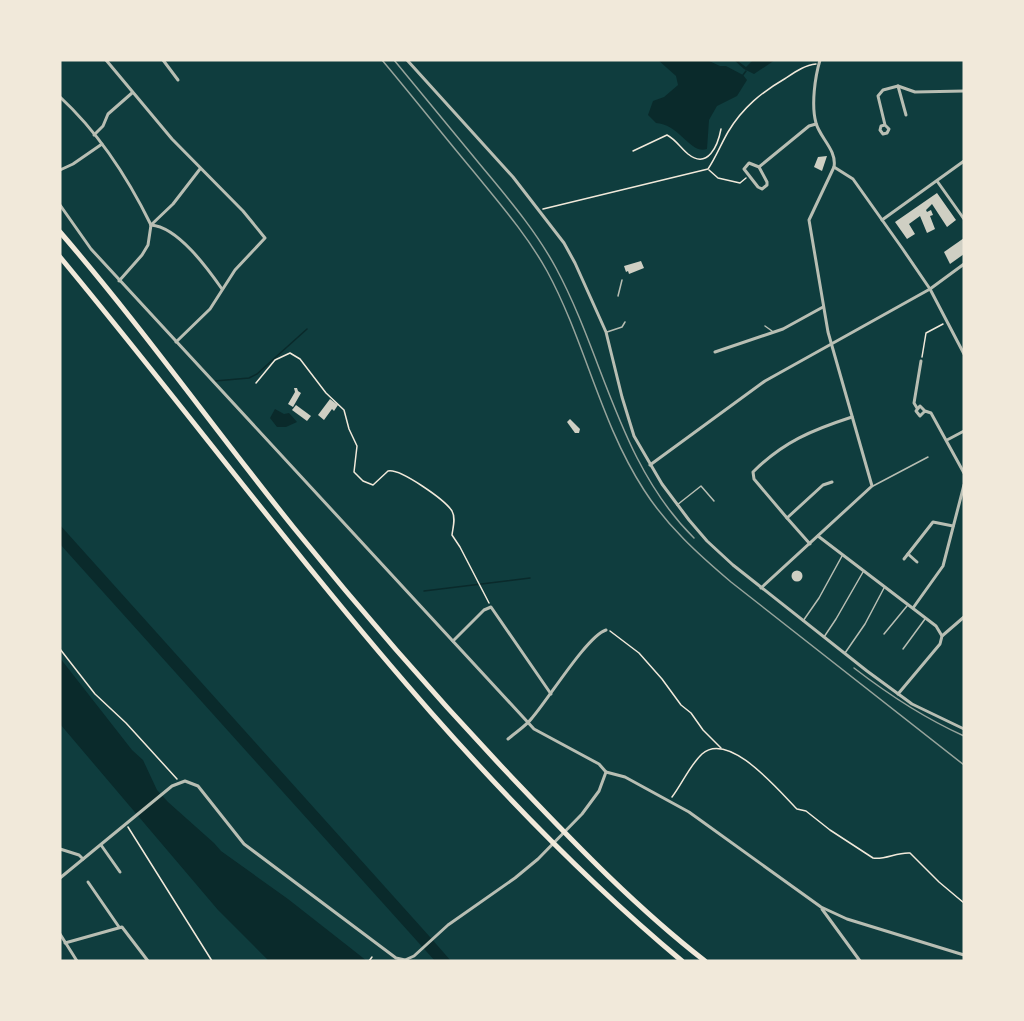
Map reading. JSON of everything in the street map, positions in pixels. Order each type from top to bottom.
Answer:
[{"type":"highway","points":[[60,232],[141,330],[293,527],[373,625],[475,739],[561,830],[639,904],[705,961]]},
{"type":"highway","points":[[60,257],[282,536],[463,749],[558,848],[682,961]]},
{"type":"street","points":[[106,60],[132,93],[200,169],[243,211],[265,237],[240,262],[210,309],[176,342]]},
{"type":"street","points":[[163,60],[178,80]]},
{"type":"street","points":[[407,60],[504,167],[540,209],[564,243],[606,332],[634,436],[677,506],[707,541],[803,621],[898,694],[926,712],[964,729]]},
{"type":"street","points":[[761,588],[872,486],[831,345],[809,220],[835,161],[816,124],[814,107],[820,62]]},
{"type":"street","points":[[885,125],[878,96],[883,90],[898,86],[915,92],[964,91]]},
{"type":"street","points":[[898,86],[906,115]]},
{"type":"street","points":[[94,135],[103,126],[108,114],[132,93]]},
{"type":"street","points":[[60,97],[102,144],[126,178],[151,225]]},
{"type":"street","points":[[759,167],[809,126],[816,124]]},
{"type":"street","points":[[60,170],[80,160],[102,144]]},
{"type":"street","points":[[882,220],[964,161]]},
{"type":"street","points":[[751,163],[759,167],[767,182],[762,189],[758,188],[744,169],[747,164],[751,163]]},
{"type":"street","points":[[834,167],[853,179],[930,289],[964,354]]},
{"type":"street","points":[[119,280],[138,262],[146,249],[151,225],[173,204],[200,169]]},
{"type":"street","points":[[937,181],[964,219]]},
{"type":"street","points":[[60,205],[86,243],[119,280],[528,723],[542,735],[599,764],[606,772],[625,777],[670,800],[707,824],[821,907],[847,920],[964,955]]},
{"type":"street","points":[[151,225],[159,226],[185,244],[222,289]]},
{"type":"street","points":[[650,465],[765,381],[930,289],[964,264]]},
{"type":"street","points":[[715,352],[783,328],[823,307]]},
{"type":"street","points":[[921,360],[914,403],[918,415],[923,415],[925,411]]},
{"type":"street","points":[[917,408],[922,406],[925,411],[931,413],[964,473]]},
{"type":"street","points":[[810,544],[754,479],[753,472],[784,445],[820,427],[852,417]]},
{"type":"street","points":[[947,440],[964,431]]},
{"type":"street","points":[[787,518],[823,484],[832,482]]},
{"type":"street","points":[[913,608],[943,566],[964,485]]},
{"type":"street","points":[[904,559],[933,522],[953,526]]},
{"type":"street","points":[[818,536],[936,626],[942,636]]},
{"type":"street","points":[[908,554],[917,562]]},
{"type":"street","points":[[453,641],[484,610],[491,607],[551,694]]},
{"type":"street","points":[[898,694],[940,644],[942,636],[964,617]]},
{"type":"street","points":[[508,739],[528,723],[599,632],[606,630]]},
{"type":"street","points":[[60,878],[166,791],[180,782],[190,782],[202,789],[244,844],[396,958],[405,961],[515,878],[545,852],[590,804],[603,783],[606,772]]},
{"type":"street","points":[[101,845],[120,872]]},
{"type":"street","points":[[60,849],[79,855],[83,859]]},
{"type":"street","points":[[88,882],[119,927]]},
{"type":"street","points":[[821,907],[860,961]]},
{"type":"street","points":[[65,943],[119,927],[124,928],[148,961]]},
{"type":"street","points":[[60,934],[77,961]]},
{"type":"lane","points":[[618,296],[622,280]]},
{"type":"lane","points":[[606,332],[622,327],[625,322]]},
{"type":"lane","points":[[765,326],[772,331]]},
{"type":"lane","points":[[872,486],[928,457]]},
{"type":"lane","points":[[677,506],[701,486],[714,501]]},
{"type":"lane","points":[[803,621],[819,598],[842,555]]},
{"type":"lane","points":[[824,637],[864,571]]},
{"type":"lane","points":[[845,653],[865,624],[884,587]]},
{"type":"lane","points":[[884,634],[908,605]]},
{"type":"lane","points":[[903,649],[925,618]]},
{"type":"path","points":[[540,209],[708,169],[736,119],[750,102],[770,87],[803,68],[820,62]]},
{"type":"path","points":[[633,151],[667,135],[693,157],[703,159],[713,152],[720,138],[721,129]]},
{"type":"path","points":[[708,169],[718,178],[740,183],[749,176]]},
{"type":"path","points":[[921,360],[926,333],[947,321]]},
{"type":"path","points":[[256,383],[279,357],[290,353],[300,359],[326,393],[346,413],[349,429],[357,446],[353,468],[356,475],[372,485],[378,483],[388,471],[396,470],[449,508],[454,518],[452,535],[491,607]]},
{"type":"path","points":[[606,630],[612,631],[639,653],[681,705],[691,713],[721,749]]},
{"type":"path","points":[[60,649],[95,694],[126,723],[180,782]]},
{"type":"path","points":[[670,800],[702,755],[710,750],[730,751],[746,761],[797,809],[807,811],[830,830],[873,858],[910,853],[964,903]]},
{"type":"path","points":[[126,824],[212,961]]},
{"type":"path","points":[[369,961],[372,957]]},
{"type":"water","points":[[658,60],[707,60],[720,66],[726,66],[743,75],[747,80],[737,96],[717,106],[709,120],[707,149],[696,148],[671,128],[656,123],[648,115],[653,101],[664,97],[678,85],[676,76]]},
{"type":"water","points":[[734,60],[740,60],[739,62],[746,67],[753,60],[775,60],[754,74]]},
{"type":"water","points":[[275,409],[284,414],[289,413],[297,422],[286,427],[277,427],[270,418]]},
{"type":"water","points":[[60,525],[451,961],[435,961],[68,553],[60,544]]},
{"type":"water","points":[[60,658],[132,750],[143,760],[157,790],[168,802],[221,851],[288,899],[367,961],[269,961],[218,910],[60,724]]},
{"type":"building","points":[[827,156],[822,171],[814,167],[818,157]]},
{"type":"building","points":[[937,193],[956,220],[947,227],[932,204],[926,210],[927,212],[931,210],[933,215],[930,216],[935,229],[927,233],[920,216],[909,224],[915,234],[907,239],[895,222]]},
{"type":"building","points":[[964,238],[964,254],[950,264],[944,252]]},
{"type":"building","points":[[641,261],[644,268],[629,274],[628,271],[626,272],[624,266]]},
{"type":"building","points":[[294,388],[301,393],[293,407],[288,404],[295,392]]},
{"type":"building","points":[[330,399],[338,405],[324,420],[318,415]]},
{"type":"building","points":[[296,405],[311,416],[307,421],[292,410]]},
{"type":"building","points":[[570,419],[580,429],[579,433],[575,433],[567,422]]},
{"type":"building","points":[[797,570],[803,576],[797,582],[791,576]]},
{"type":"waterway","points":[[743,75],[746,71]]},
{"type":"waterway","points":[[215,381],[249,378],[257,374],[307,329]]},
{"type":"waterway","points":[[424,591],[530,578]]},
{"type":"railway","points":[[382,60],[503,208],[539,258],[572,325],[616,437],[644,490],[663,516],[695,550],[731,582],[964,765]]},
{"type":"railway","points":[[394,60],[509,200],[548,254],[573,302],[630,444],[669,509],[694,538]]},
{"type":"railway","points":[[854,668],[907,705],[964,736]]}]
